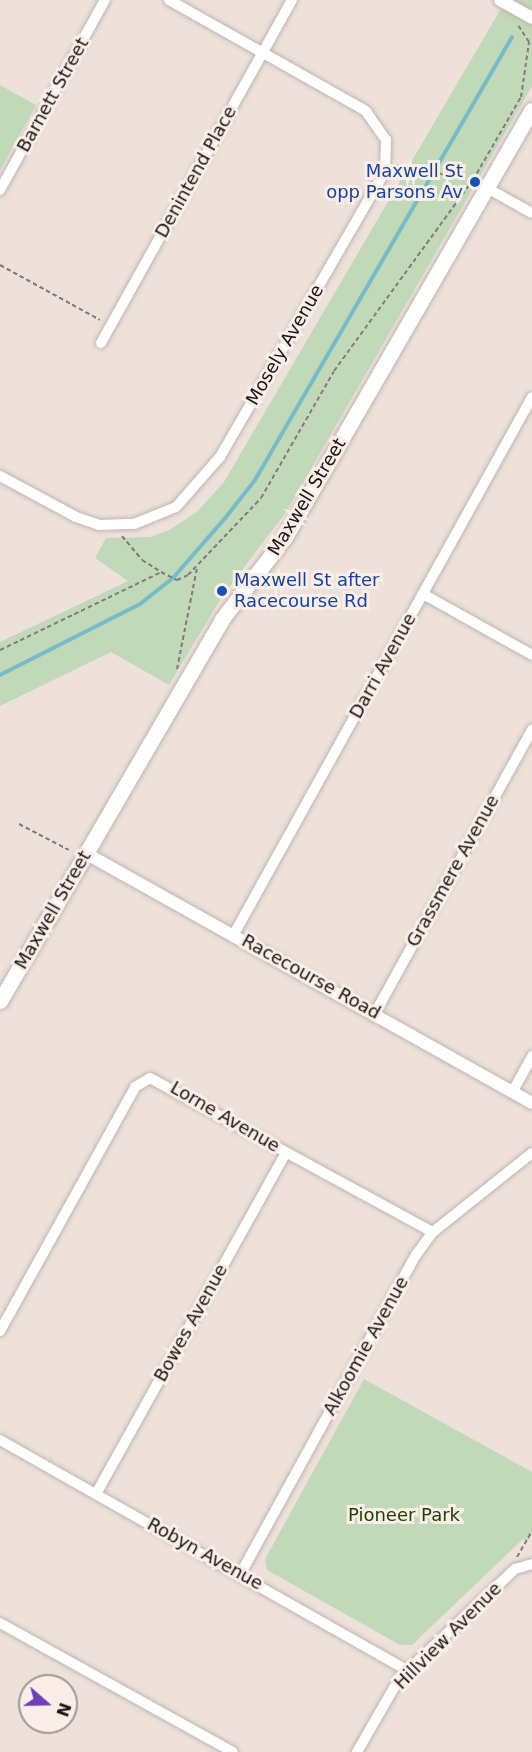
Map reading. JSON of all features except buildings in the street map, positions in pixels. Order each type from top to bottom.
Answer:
[{"type":"main road","name":"Maxwell Street","points":[[0,1001],[230,607],[285,537],[532,110]]},
{"type":"street","name":"Barnett Street","points":[[0,190],[105,0]]},
{"type":"street","points":[[169,0],[371,115],[386,140],[387,163]]},
{"type":"street","name":"Denintend Place","points":[[101,343],[292,0]]},
{"type":"street","points":[[500,0],[532,18]]},
{"type":"street","name":"Mosely Avenue","points":[[0,476],[76,517],[119,526],[166,514],[212,469],[387,163]]},
{"type":"street","points":[[490,184],[532,213]]},
{"type":"street","name":"Darri Avenue","points":[[234,934],[532,397]]},
{"type":"street","points":[[423,594],[532,655]]},
{"type":"street","name":"Grassmere Avenue","points":[[375,1013],[532,730]]},
{"type":"street","name":"Racecourse Road","points":[[87,854],[513,1089],[532,1103]]},
{"type":"street","points":[[513,1089],[532,1056]]},
{"type":"street","name":"Lorne Avenue","points":[[0,1331],[142,1081],[160,1080],[433,1232]]},
{"type":"street","name":"Bowes Avenue","points":[[96,1494],[286,1152]]},
{"type":"street","name":"Alkoomie Avenue","points":[[241,1573],[433,1232],[532,1153]]},
{"type":"street","name":"Robyn Avenue","points":[[0,1440],[241,1573],[407,1671]]},
{"type":"street","name":"Hillview Avenue","points":[[357,1752],[407,1671],[515,1569],[532,1564]]},
{"type":"street","points":[[0,1623],[233,1752]]},
{"type":"path","points":[[119,526],[131,549],[161,573],[177,580],[197,568],[261,498],[334,371],[473,180],[521,97],[530,43],[517,27]]},
{"type":"path","points":[[387,163],[490,184]]},
{"type":"path","points":[[0,265],[110,326]]},
{"type":"path","points":[[190,676],[174,668],[197,568]]},
{"type":"path","points":[[0,650],[161,573]]},
{"type":"path","points":[[19,825],[69,850]]},
{"type":"path","points":[[515,1569],[532,1531]]},
{"type":"green space","points":[[506,0],[532,0],[532,86],[286,512],[221,598],[169,685],[111,652],[0,706],[0,642],[128,581],[95,558],[106,538],[151,537],[169,530],[197,512],[224,482]]},
{"type":"green space","points":[[0,85],[36,105],[0,170]]},
{"type":"green space","name":"Pioneer Park","points":[[364,1379],[532,1472],[532,1534],[528,1541],[523,1539],[412,1645],[400,1645],[267,1570],[265,1559]]},
{"type":"waterway","points":[[0,675],[140,604],[173,578],[226,517],[255,480],[512,37]]},
{"type":"place","name":"Maxwell St opp Parsons Av","points":[[475,182]]},
{"type":"place","name":"Maxwell St after Racecourse Rd","points":[[222,591]]}]
